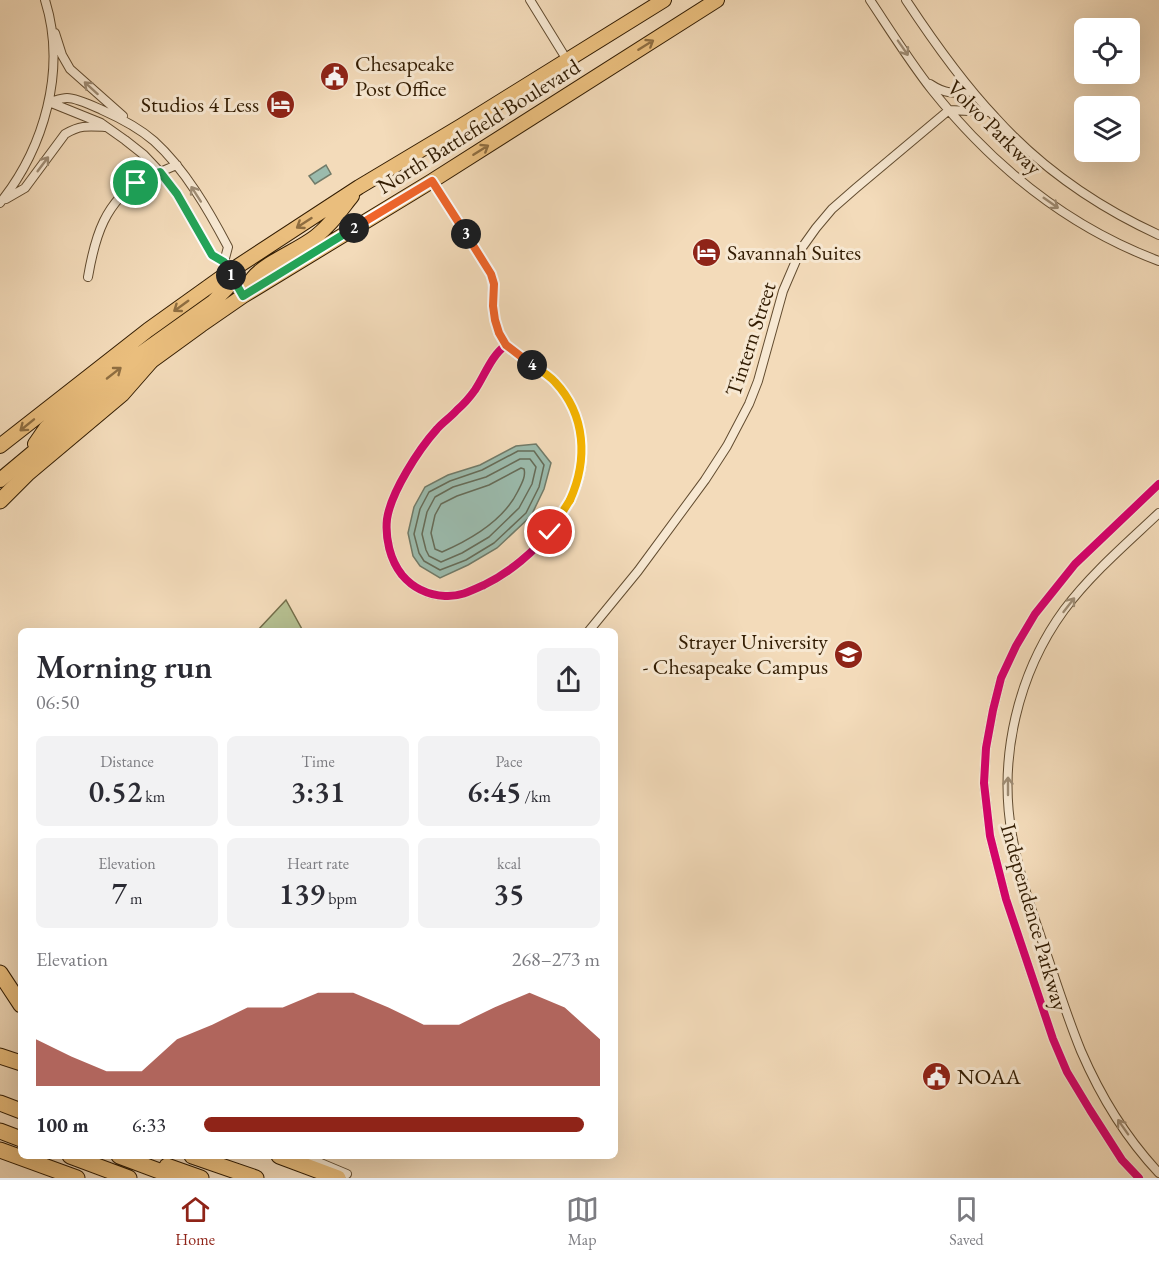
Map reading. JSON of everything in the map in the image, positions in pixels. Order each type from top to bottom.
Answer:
[{"type":"highway","points":[[0,501],[28,473],[122,394],[150,362]]},
{"type":"highway","points":[[0,973],[18,1000]]},
{"type":"highway","points":[[0,1056],[18,1063]]},
{"type":"highway","points":[[0,1093],[18,1099]]},
{"type":"highway","points":[[0,1104],[18,1110]]},
{"type":"highway","points":[[0,1112],[18,1119]]},
{"type":"highway","points":[[0,1131],[18,1138]]},
{"type":"highway","points":[[0,1150],[18,1157]]},
{"type":"highway","points":[[25,1159],[77,1178]]},
{"type":"highway","points":[[78,1159],[129,1178]]},
{"type":"highway","points":[[127,1159],[178,1178]]},
{"type":"highway","points":[[151,1159],[201,1178]]},
{"type":"highway","points":[[201,1159],[256,1178]]},
{"type":"highway","points":[[289,1159],[343,1176]]},
{"type":"main road","name":"North Battlefield Boulevard","points":[[0,446],[226,267],[461,126],[664,0]]},
{"type":"main road","name":"North Battlefield Boulevard","points":[[0,480],[84,410],[243,296],[432,181],[717,0]]},
{"type":"main road","points":[[243,296],[253,278],[261,271],[313,239],[332,222],[359,187]]},
{"type":"main road","points":[[27,456],[38,438],[54,421],[126,364],[220,296],[230,280],[226,267]]},
{"type":"street","points":[[45,0],[62,55],[70,69],[134,127],[153,141],[177,165],[228,247],[226,267]]},
{"type":"street","points":[[530,0],[567,60]]},
{"type":"street","name":"Volvo Parkway","points":[[870,0],[925,80],[949,110],[999,163],[1036,193],[1077,221],[1159,261]]},
{"type":"street","name":"Volvo Parkway","points":[[906,0],[934,42],[972,91],[1022,146],[1082,192],[1159,235]]},
{"type":"street","points":[[0,203],[25,168],[39,135],[49,102],[53,55],[49,17]]},
{"type":"street","points":[[925,80],[949,93],[972,91]]},
{"type":"street","points":[[49,102],[68,98],[113,115],[134,127]]},
{"type":"street","points":[[49,102],[101,123],[131,145],[160,172],[177,194],[212,255],[226,267],[243,296]]},
{"type":"street","points":[[949,110],[990,112]]},
{"type":"street","name":"Tintern Street","points":[[591,628],[638,571],[727,446],[758,381],[786,285],[801,249],[832,208],[949,110]]},
{"type":"street","points":[[0,203],[25,188],[65,134],[85,126],[107,128]]},
{"type":"street","points":[[88,277],[93,249],[113,204],[141,179],[177,165]]},
{"type":"street","points":[[432,181],[491,274],[494,284],[493,306],[499,333],[506,345],[554,381],[565,396],[574,412],[580,431],[582,450],[576,487],[550,532],[534,550],[496,579],[461,595],[432,595],[407,581],[397,570],[390,554],[387,519],[392,501],[424,445],[475,390],[496,354],[506,345]]},
{"type":"street","name":"Independence Parkway","points":[[1139,1178],[1122,1160],[1090,1110],[1067,1072],[1053,1039],[1006,898],[991,842],[984,783],[986,748],[993,710],[1001,678],[1016,646],[1035,614],[1075,564],[1159,484]]},
{"type":"street","name":"Independence Parkway","points":[[1159,513],[1092,576],[1064,610],[1050,633],[1034,663],[1022,696],[1011,740],[1008,788],[1011,833],[1017,863],[1069,1019],[1089,1069],[1107,1102],[1135,1144],[1159,1173]]},
{"type":"street","points":[[310,1159],[343,1176]]},
{"type":"green space","points":[[286,600],[301,628],[260,628]]},
{"type":"water","points":[[326,165],[331,174],[315,184],[309,176]]},
{"type":"water","points":[[536,444],[551,463],[544,489],[531,516],[497,548],[440,578],[420,566],[413,556],[408,533],[414,507],[425,487],[448,475],[480,465],[516,446]]},
{"type":"cycle path","points":[[432,181],[491,274],[495,319],[500,336],[510,350],[555,382],[570,403],[577,419],[582,444],[581,466],[576,488],[553,528],[538,545],[521,561],[484,585],[460,595],[450,596],[427,592],[406,580],[394,563],[387,534],[390,508],[400,484],[422,448],[439,426],[469,398],[492,360],[506,345]]},
{"type":"cycle path","points":[[1139,1178],[1122,1160],[1090,1110],[1067,1072],[1053,1039],[1006,899],[990,836],[984,783],[986,748],[993,710],[1001,678],[1016,646],[1035,614],[1075,564],[1159,484]]},
{"type":"place","name":"Chesapeake Post Office","points":[[334,76]]},
{"type":"place","name":"Studios 4 Less","points":[[280,104]]},
{"type":"place","name":"Savannah Suites","points":[[706,252]]},
{"type":"place","name":"Strayer University - Chesapeake Campus","points":[[849,654]]},
{"type":"place","name":"NOAA","points":[[936,1076]]},
{"type":"route","points":[[136,183],[160,172],[177,194],[212,255],[224,262],[243,296],[432,181],[491,274],[494,284],[495,320],[506,345],[554,381],[574,412],[582,444],[580,469],[570,500],[550,532]]}]
